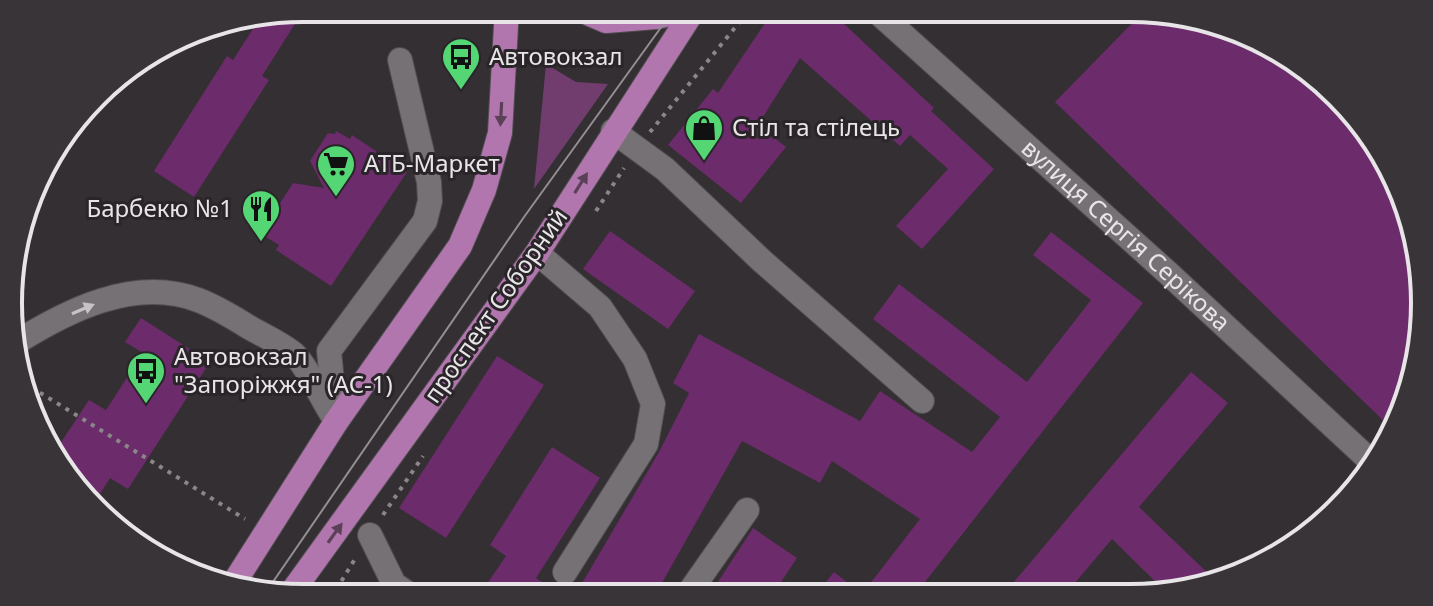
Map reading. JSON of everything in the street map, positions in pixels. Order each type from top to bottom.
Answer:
[{"type":"main road","points":[[238,576],[336,422],[460,246],[484,190],[500,133],[506,23]]},
{"type":"main road","name":"проспект Соборний","points":[[298,584],[537,253],[685,23]]},
{"type":"street","name":"вулиця Сергія Серікова","points":[[889,22],[1366,456]]},
{"type":"street","points":[[336,422],[329,351],[425,221],[430,201],[429,182],[400,60]]},
{"type":"street","points":[[613,131],[665,169],[762,261],[922,401]]},
{"type":"street","points":[[537,253],[600,307],[635,359],[653,404],[646,444],[565,572]]},
{"type":"street","points":[[24,338],[52,322],[133,292],[166,293],[197,299],[295,355],[336,422]]},
{"type":"street","points":[[695,584],[747,510]]},
{"type":"street","points":[[370,535],[394,584]]},
{"type":"path","points":[[36,390],[251,522]]},
{"type":"shaded area","points":[[546,64],[576,82],[608,84],[534,189]]},
{"type":"building","points":[[765,22],[842,22],[994,169],[922,249],[896,226],[948,169],[910,135],[900,146],[800,58],[758,125],[786,147],[741,203],[668,145],[713,89],[718,93]]},
{"type":"building","points":[[1133,22],[1185,27],[1238,43],[1286,69],[1329,104],[1364,147],[1382,179],[1406,248],[1411,303],[1409,340],[1396,393],[1385,422],[1055,102]]},
{"type":"building","points":[[296,23],[262,76],[269,80],[194,197],[154,171],[227,56],[233,60],[255,26]]},
{"type":"building","name":"АТБ-Маркет","points":[[336,131],[350,139],[352,135],[407,172],[331,286],[276,250],[279,245],[266,237],[279,217],[275,211],[293,183],[324,188],[310,161],[328,133],[335,134]]},
{"type":"building","points":[[610,231],[695,291],[668,329],[583,269]]},
{"type":"building","points":[[1051,232],[1143,303],[923,584],[870,584],[920,519],[832,461],[820,483],[742,441],[661,584],[582,584],[659,452],[689,393],[673,383],[699,334],[860,421],[880,391],[972,452],[1000,417],[873,319],[899,284],[1027,382],[1091,300],[1033,255]]},
{"type":"building","name":"Автовокзал \"Запоріжжя\" (АС-1)","points":[[141,318],[210,362],[128,489],[110,478],[99,496],[60,444],[89,400],[106,410],[143,353],[125,342]]},
{"type":"building","points":[[497,356],[544,385],[446,538],[399,508]]},
{"type":"building","points":[[1191,372],[1228,403],[1139,507],[1207,573],[1156,583],[1112,539],[1074,584],[1012,584]]},
{"type":"building","points":[[552,447],[600,478],[536,578],[545,584],[487,584],[506,556],[490,545]]},
{"type":"building","points":[[753,528],[797,558],[780,584],[716,584]]},
{"type":"building","points":[[834,572],[849,584],[824,584]]},
{"type":"tram line","points":[[273,582],[524,217],[664,23]]},
{"type":"place","name":"Автовокзал","points":[[461,91]]},
{"type":"place","name":"Стіл та стілець","points":[[704,162]]},
{"type":"place","name":"АТБ-Маркет","points":[[336,198]]},
{"type":"place","name":"Барбекю №1","points":[[261,243]]},
{"type":"place","name":"Автовокзал \"Запоріжжя\" (АС-1)","points":[[146,405]]}]
